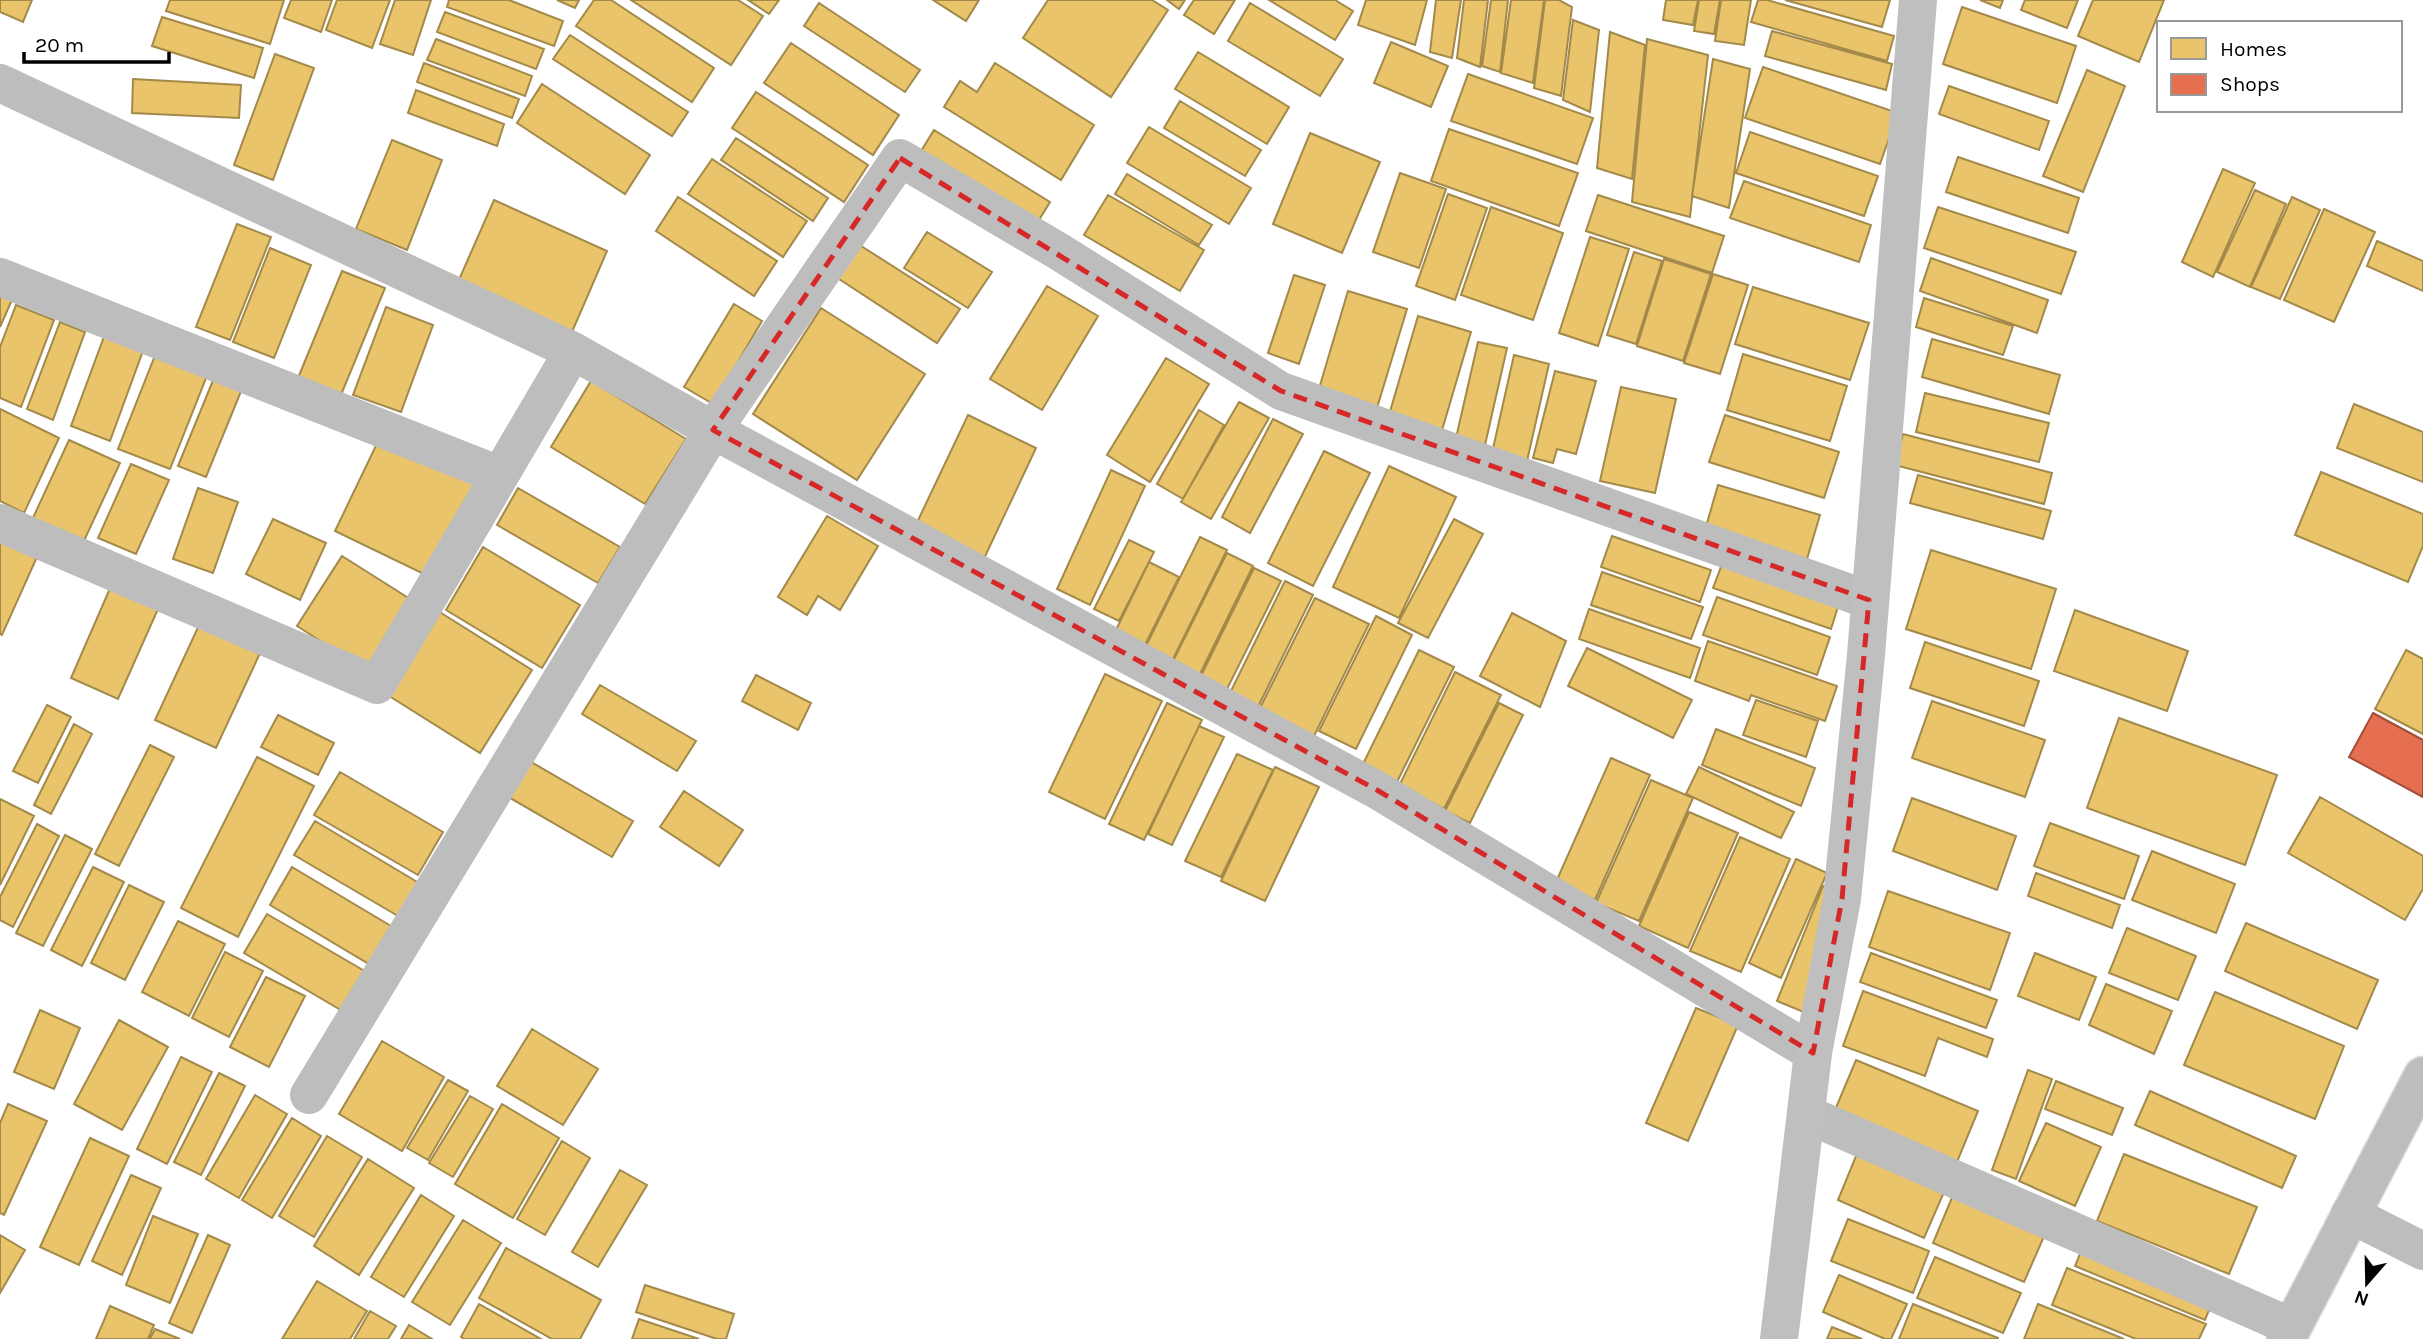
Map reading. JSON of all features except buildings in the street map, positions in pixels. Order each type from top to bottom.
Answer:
[{"type":"main road","points":[[1779,1339],[1813,1053],[1842,899],[1870,600],[1918,0]]},
{"type":"street","points":[[0,82],[573,351],[713,430],[1377,790],[1813,1053]]},
{"type":"street","points":[[309,1095],[713,430],[900,158],[1058,251],[1281,391],[1870,600]]},
{"type":"street","points":[[0,277],[499,475]]},
{"type":"street","points":[[0,523],[377,685],[573,351]]},
{"type":"street","points":[[1806,1114],[2289,1333],[2423,1076]]},
{"type":"street","points":[[2350,1214],[2423,1251]]},
{"type":"highlighted area","points":[[900,158],[1281,391],[1869,600],[1842,899],[1813,1053],[1377,790],[713,430]]}]
